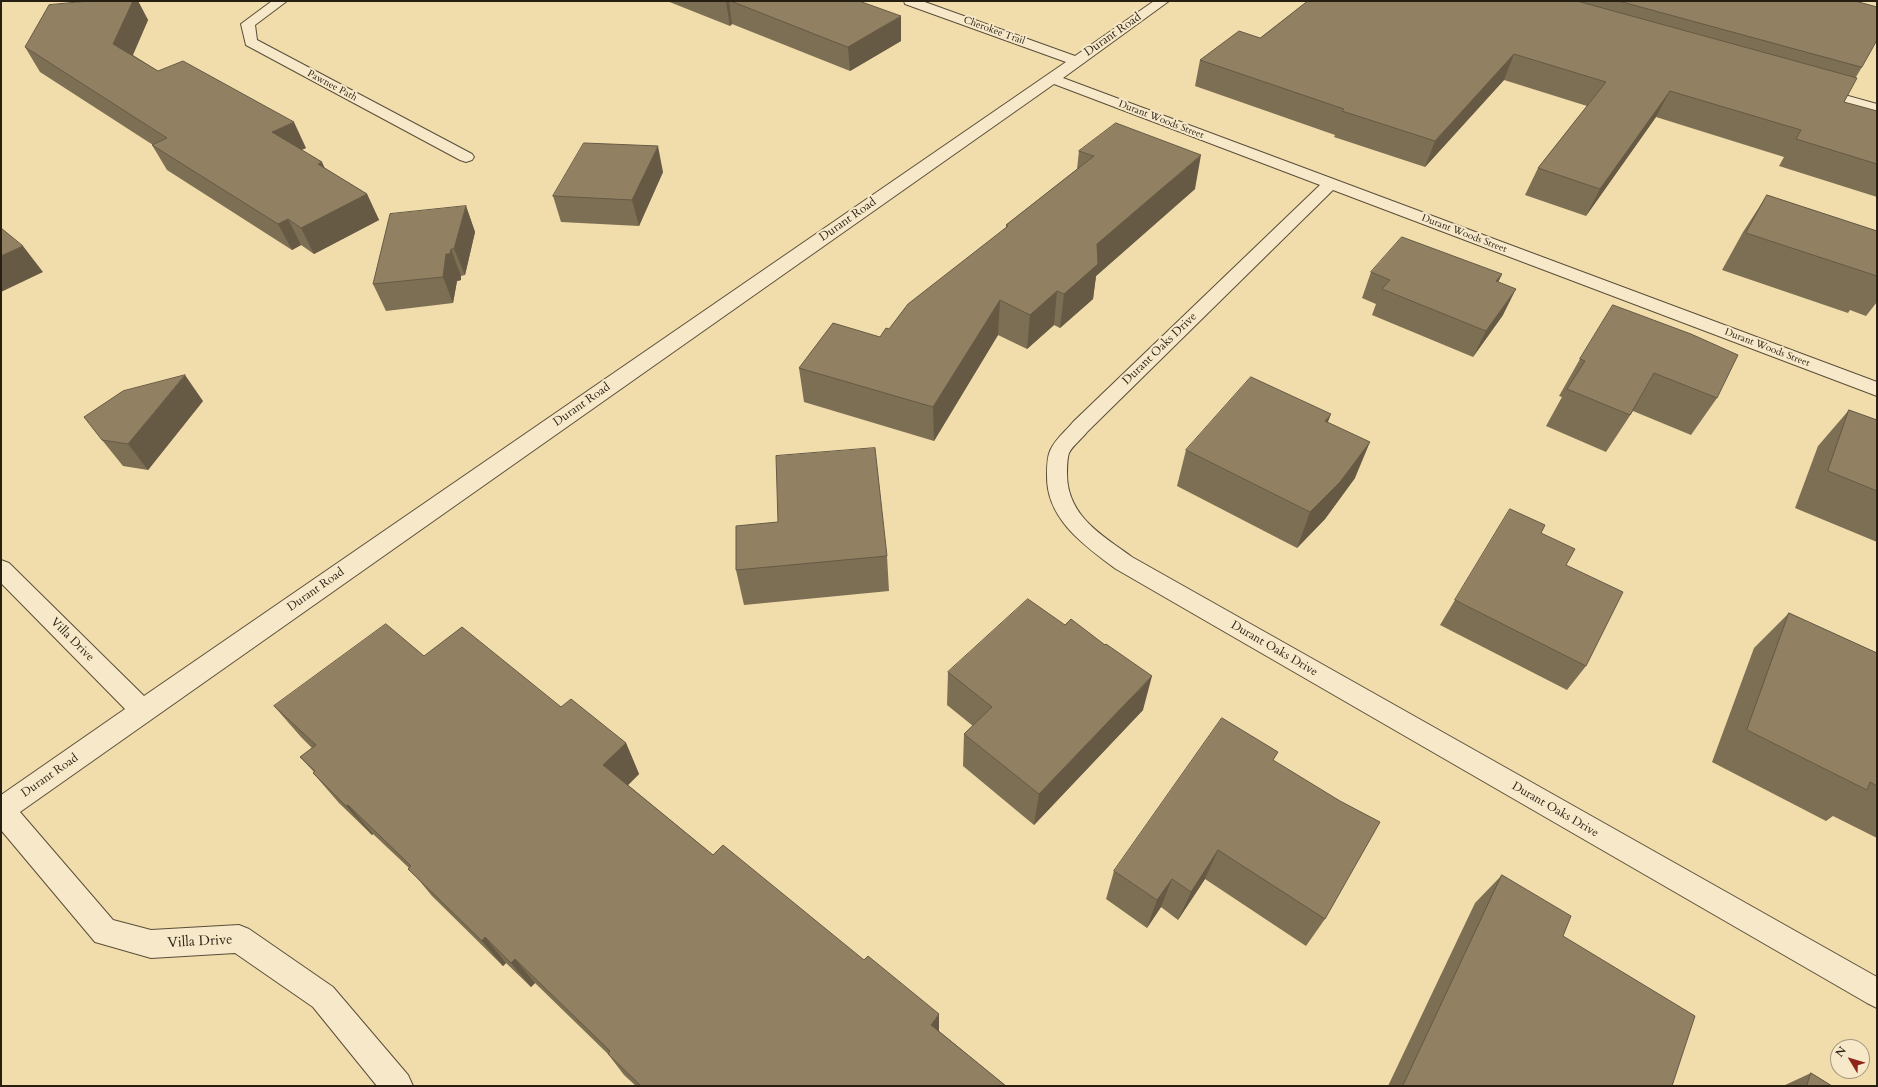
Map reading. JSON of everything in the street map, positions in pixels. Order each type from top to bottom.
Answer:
[{"type":"street","name":"Pawnee Path","points":[[281,1],[248,24],[251,42],[466,157]]},
{"type":"street","name":"Cherokee Trail","points":[[910,1],[1077,61]]},
{"type":"street","name":"Durant Road","points":[[1,810],[1163,1]]},
{"type":"street","name":"Durant Woods Street","points":[[1051,78],[1877,389]]},
{"type":"street","points":[[1802,87],[1877,109]]},
{"type":"street","name":"Durant Oaks Drive","points":[[1330,184],[1080,427],[1060,452],[1056,476],[1060,496],[1069,518],[1091,539],[1124,563],[1877,993]]},
{"type":"street","name":"Villa Drive","points":[[1,569],[143,711]]},
{"type":"street","name":"Villa Drive","points":[[1,810],[105,932],[152,944],[239,939],[323,997],[397,1086]]},
{"type":"building","points":[[89,1],[133,1],[113,44],[158,71],[183,61],[294,122],[272,132],[322,162],[318,164],[367,194],[301,228],[288,219],[278,224],[152,145],[167,138],[25,47],[49,5]]},
{"type":"building","points":[[731,1],[859,1],[901,16],[848,47]]},
{"type":"building","points":[[1308,1],[1577,1],[1857,78],[1844,102],[1877,111],[1877,164],[1796,139],[1801,130],[1670,91],[1600,189],[1538,168],[1606,82],[1514,54],[1435,141],[1342,111],[1344,109],[1200,60],[1239,31],[1260,38]]},
{"type":"building","points":[[1619,1],[1855,1],[1877,7],[1877,40],[1862,67]]},
{"type":"building","points":[[1116,123],[1201,155],[1097,244],[1098,264],[1064,294],[1057,291],[1030,315],[1000,300],[933,407],[799,368],[833,323],[880,337],[886,328],[889,329],[908,304],[1008,226],[1006,225],[1094,156],[1079,151]]},
{"type":"building","points":[[584,143],[658,146],[632,200],[553,196]]},
{"type":"building","points":[[1767,195],[1877,231],[1877,276],[1746,233]]},
{"type":"building","points":[[466,206],[454,249],[451,249],[450,254],[446,254],[443,277],[373,284],[390,214]]},
{"type":"building","points":[[1,228],[23,246],[1,256]]},
{"type":"building","points":[[1402,237],[1502,274],[1496,281],[1516,289],[1486,331],[1382,289],[1390,280],[1371,272]]},
{"type":"building","points":[[1613,305],[1691,334],[1738,355],[1717,398],[1654,373],[1630,415],[1567,389],[1585,361],[1580,359]]},
{"type":"building","points":[[185,375],[128,444],[102,440],[84,417],[123,391]]},
{"type":"building","points":[[1251,377],[1331,414],[1325,421],[1370,442],[1340,482],[1310,512],[1186,450]]},
{"type":"building","points":[[1849,410],[1877,420],[1877,491],[1828,471]]},
{"type":"building","points":[[875,448],[887,556],[736,570],[736,526],[778,522],[776,456]]},
{"type":"building","points":[[1510,509],[1545,525],[1541,533],[1575,549],[1566,565],[1623,592],[1586,666],[1455,600]]},
{"type":"building","points":[[1028,599],[1065,625],[1071,619],[1105,645],[1106,644],[1152,676],[1039,794],[964,734],[992,707],[948,672]]},
{"type":"building","points":[[1789,613],[1877,653],[1877,786],[1870,782],[1867,790],[1747,730]]},
{"type":"building","points":[[386,624],[424,656],[462,627],[561,707],[571,699],[626,743],[603,765],[713,855],[723,845],[864,960],[868,956],[939,1014],[931,1025],[1006,1086],[641,1086],[608,1054],[610,1051],[515,959],[511,963],[485,937],[482,941],[408,869],[411,866],[348,805],[346,806],[313,773],[315,771],[300,757],[316,745],[274,706]]},
{"type":"building","points":[[1222,718],[1278,752],[1273,760],[1340,801],[1380,822],[1325,919],[1218,850],[1191,892],[1172,879],[1157,900],[1114,871]]},
{"type":"building","points":[[1502,875],[1571,916],[1563,936],[1695,1016],[1672,1086],[1403,1086]]},
{"type":"building","points":[[1811,1073],[1832,1086],[1807,1086]]}]
